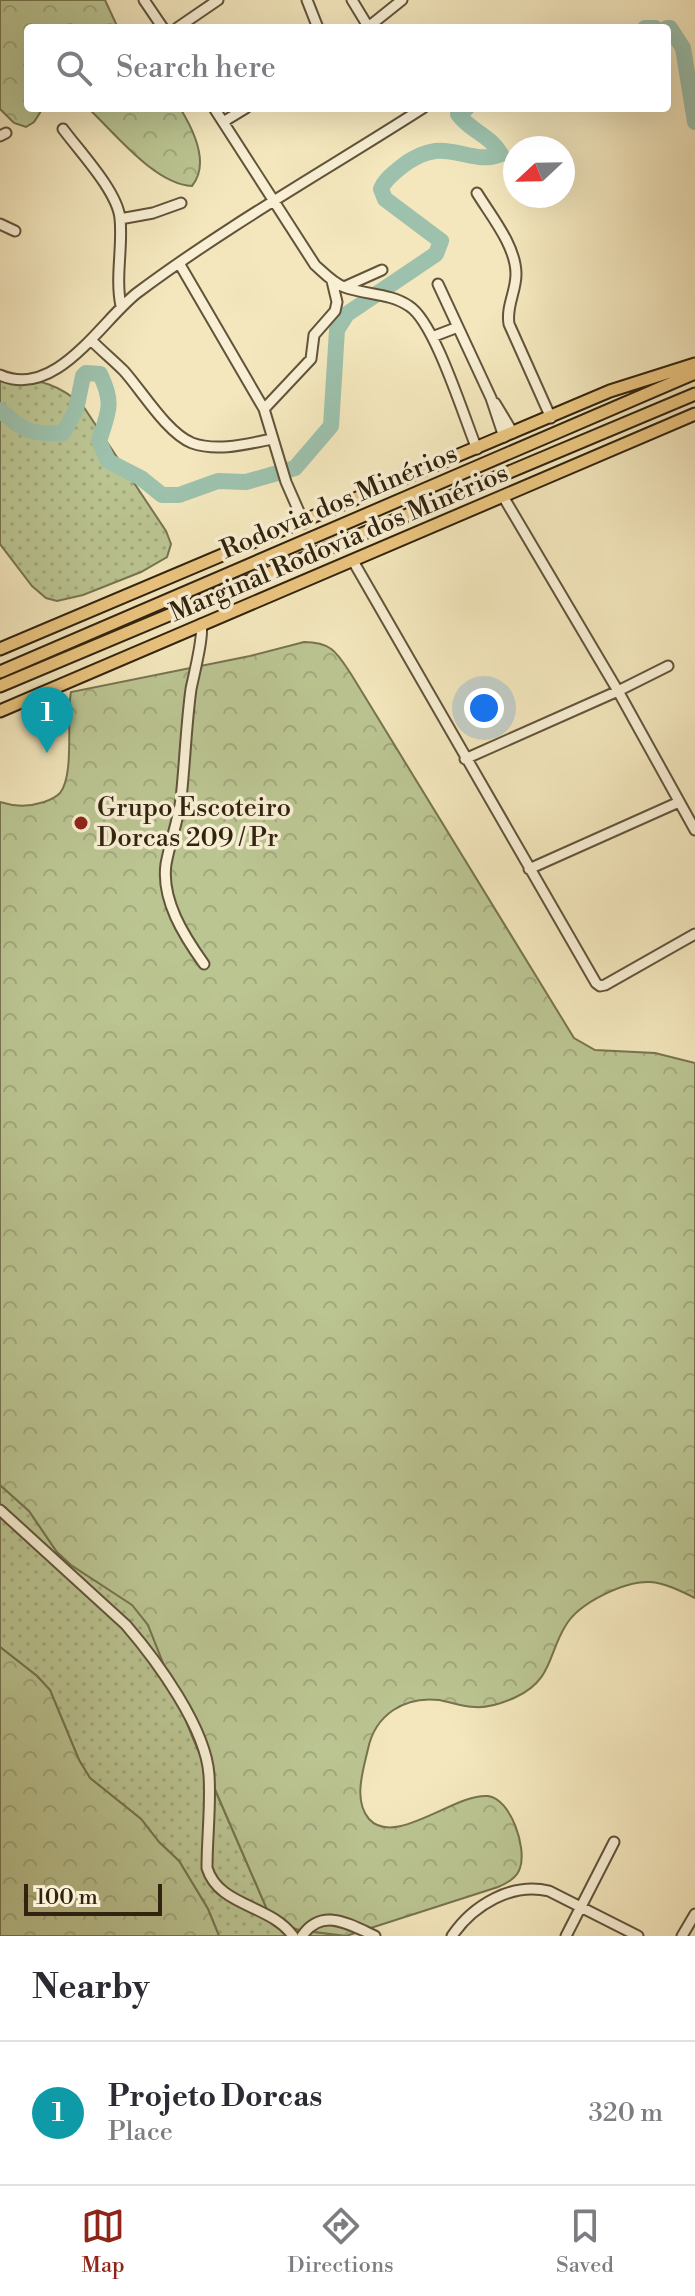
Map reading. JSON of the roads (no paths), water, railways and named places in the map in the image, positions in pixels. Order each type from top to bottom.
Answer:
[{"type":"main road","name":"Marginal Rodovia dos Minérios","points":[[0,649],[610,391],[695,364]]},
{"type":"main road","name":"Rodovia dos Minérios","points":[[0,672],[695,373]]},
{"type":"main road","name":"Rodovia dos Minérios","points":[[0,686],[695,394]]},
{"type":"main road","name":"Marginal Rodovia dos Minérios","points":[[0,711],[695,414]]},
{"type":"street","points":[[144,0],[160,24]]},
{"type":"street","points":[[183,24],[218,0]]},
{"type":"street","points":[[307,0],[316,24]]},
{"type":"street","points":[[352,0],[366,24]]},
{"type":"street","points":[[373,24],[402,0]]},
{"type":"street","points":[[217,112],[315,265],[332,281],[344,287],[391,297],[409,305],[421,315],[477,449]]},
{"type":"street","points":[[223,122],[239,112]]},
{"type":"street","points":[[0,375],[27,379],[42,375],[75,356],[121,306],[179,263],[416,112]]},
{"type":"street","points":[[63,129],[116,201],[120,219],[118,293],[121,306]]},
{"type":"street","points":[[477,193],[513,255],[516,274],[507,309],[509,324],[551,418]]},
{"type":"street","points":[[120,219],[153,213],[181,203]]},
{"type":"street","points":[[0,224],[15,231]]},
{"type":"street","points":[[179,263],[264,409],[286,482],[304,523]]},
{"type":"street","points":[[344,287],[382,270]]},
{"type":"street","points":[[264,409],[311,359],[314,335],[335,311],[337,302],[332,281]]},
{"type":"street","points":[[438,284],[509,435]]},
{"type":"street","points":[[432,337],[458,327]]},
{"type":"street","points":[[92,341],[187,440],[203,446],[220,447],[272,439]]},
{"type":"street","points":[[504,498],[618,691],[695,830]]},
{"type":"street","points":[[353,561],[465,759],[600,986],[695,934]]},
{"type":"street","points":[[201,624],[203,634],[198,647],[188,713],[180,810],[166,866],[166,886],[187,941],[204,964]]},
{"type":"street","points":[[465,759],[668,666]]},
{"type":"street","points":[[529,869],[679,802]]},
{"type":"street","points":[[0,1510],[143,1644],[204,1745],[209,1774],[207,1868],[211,1882],[222,1893],[274,1917],[293,1936]]},
{"type":"street","points":[[566,1936],[614,1842]]},
{"type":"street","points":[[452,1936],[467,1917],[482,1905],[518,1889],[536,1888],[549,1891],[638,1936]]},
{"type":"street","points":[[682,1936],[695,1914]]},
{"type":"street","points":[[302,1936],[316,1922],[327,1919],[341,1920],[375,1936]]},
{"type":"waterway","points":[[671,30],[683,48],[695,122]]},
{"type":"waterway","points":[[0,410],[28,430],[63,433],[76,410],[83,376],[86,373],[100,374],[107,392],[108,407],[99,441],[108,461],[141,478],[162,495],[179,495],[218,481],[246,482],[295,468],[331,426],[337,330],[347,314],[436,254],[441,241],[385,199],[381,189],[385,182],[401,167],[431,152],[477,157],[501,154],[458,114],[461,112]]},
{"type":"place","name":"Projeto Dorcas","points":[[47,753]]},
{"type":"place","name":"Grupo Escoteiro Dorcas 209 / Pr","points":[[81,823]]}]
